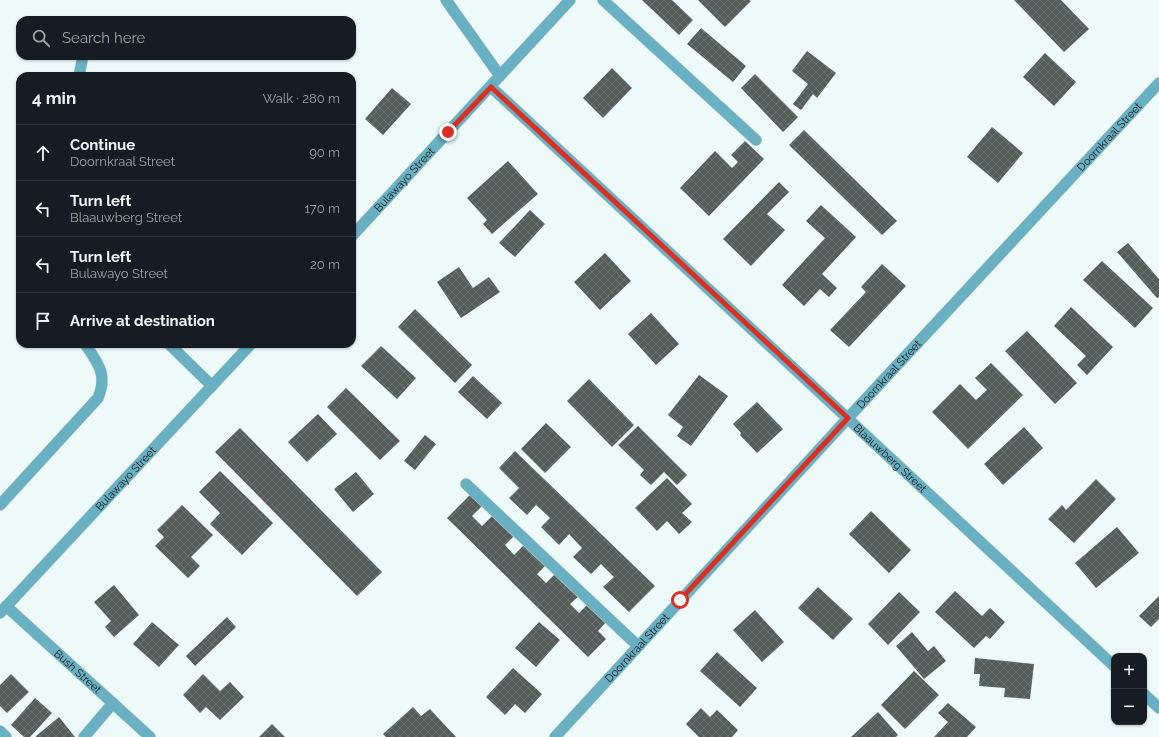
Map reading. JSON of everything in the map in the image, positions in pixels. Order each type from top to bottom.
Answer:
[{"type":"street","points":[[446,0],[500,76]]},
{"type":"street","name":"Bulawayo Street","points":[[356,232],[570,0]]},
{"type":"street","points":[[604,0],[756,140]]},
{"type":"street","points":[[79,72],[82,60]]},
{"type":"street","name":"Doornkraal Street","points":[[554,737],[1159,83]]},
{"type":"street","name":"Blaauwberg Street","points":[[491,87],[1111,663]]},
{"type":"street","points":[[0,505],[98,398],[102,389],[103,379],[100,368],[88,348]]},
{"type":"street","points":[[173,348],[212,386]]},
{"type":"street","name":"Bulawayo Street","points":[[2,606],[247,348]]},
{"type":"street","points":[[466,484],[638,646]]},
{"type":"street","name":"Bush Street","points":[[2,606],[150,737]]},
{"type":"street","points":[[1147,697],[1159,708]]},
{"type":"street","points":[[84,737],[113,704]]},
{"type":"street","points":[[0,731],[6,737]]},
{"type":"building","points":[[642,0],[672,0],[693,20],[679,35]]},
{"type":"building","points":[[698,0],[749,0],[751,1],[725,27]]},
{"type":"building","points":[[1014,0],[1061,0],[1089,29],[1064,52]]},
{"type":"building","points":[[701,28],[746,66],[733,82],[687,44]]},
{"type":"building","points":[[807,51],[836,73],[817,98],[813,94],[801,110],[793,104],[808,84],[792,71]]},
{"type":"building","points":[[1045,53],[1076,82],[1054,106],[1023,77]]},
{"type":"building","points":[[612,68],[632,88],[603,118],[583,98]]},
{"type":"building","points":[[755,74],[798,117],[783,132],[741,88]]},
{"type":"building","points":[[392,88],[411,104],[383,135],[365,119]]},
{"type":"building","points":[[992,127],[1023,153],[998,183],[967,157]]},
{"type":"building","points":[[804,130],[897,221],[882,235],[789,145]]},
{"type":"building","points":[[745,141],[764,159],[709,216],[680,188],[715,151],[732,168],[738,162],[731,155]]},
{"type":"building","points":[[508,161],[538,194],[492,234],[483,224],[487,220],[467,198]]},
{"type":"building","points":[[779,182],[789,192],[767,214],[785,230],[751,266],[723,239]]},
{"type":"building","points":[[821,205],[856,237],[822,274],[837,288],[829,297],[820,289],[804,306],[782,285],[825,238],[806,221]]},
{"type":"building","points":[[530,210],[545,224],[515,257],[499,243]]},
{"type":"building","points":[[1128,243],[1159,279],[1159,297],[1157,298],[1117,252]]},
{"type":"building","points":[[605,253],[631,281],[600,310],[574,282]]},
{"type":"building","points":[[1102,261],[1153,308],[1135,328],[1083,280]]},
{"type":"building","points":[[882,264],[906,286],[849,347],[830,330],[866,292],[861,287]]},
{"type":"building","points":[[459,267],[473,288],[489,277],[500,292],[461,318],[437,282]]},
{"type":"building","points":[[1071,307],[1113,347],[1087,375],[1077,365],[1086,356],[1054,326]]},
{"type":"building","points":[[415,309],[472,365],[455,383],[398,327]]},
{"type":"building","points":[[651,313],[679,344],[656,365],[628,334]]},
{"type":"building","points":[[1027,331],[1077,383],[1055,404],[1005,351]]},
{"type":"building","points":[[381,346],[416,378],[397,399],[361,366]]},
{"type":"building","points":[[991,363],[1023,395],[968,449],[932,412],[960,384],[976,400],[987,390],[975,378]]},
{"type":"building","points":[[699,375],[728,396],[691,446],[677,436],[683,427],[668,415]]},
{"type":"building","points":[[473,376],[502,403],[487,419],[458,392]]},
{"type":"building","points":[[589,379],[634,425],[612,447],[567,401]]},
{"type":"building","points":[[346,388],[400,441],[380,460],[327,407]]},
{"type":"building","points":[[757,402],[783,429],[757,453],[740,435],[741,433],[733,424]]},
{"type":"building","points":[[318,414],[337,434],[307,462],[288,442]]},
{"type":"building","points":[[546,423],[571,447],[545,473],[521,449]]},
{"type":"building","points":[[638,426],[687,475],[677,485],[664,472],[651,485],[640,475],[644,470],[618,445]]},
{"type":"building","points":[[1024,427],[1043,448],[1003,485],[984,464]]},
{"type":"building","points":[[240,428],[382,572],[357,596],[215,452]]},
{"type":"building","points":[[425,435],[436,444],[415,470],[404,461]]},
{"type":"building","points":[[515,451],[655,586],[629,612],[603,587],[614,577],[601,564],[591,574],[573,557],[582,548],[569,534],[559,545],[541,527],[550,518],[536,505],[527,515],[509,498],[519,488],[499,468]]},
{"type":"building","points":[[220,471],[273,523],[242,555],[210,524],[220,513],[199,492]]},
{"type":"building","points":[[356,472],[374,494],[353,512],[334,489]]},
{"type":"building","points":[[667,478],[692,504],[682,513],[692,522],[679,534],[667,521],[657,531],[635,508]]},
{"type":"building","points":[[1096,479],[1116,499],[1074,543],[1048,519],[1062,505],[1066,510]]},
{"type":"building","points":[[471,494],[483,505],[472,516],[482,526],[494,514],[515,535],[505,545],[514,555],[525,544],[546,565],[537,574],[546,583],[556,573],[579,596],[570,604],[579,613],[589,603],[607,621],[598,631],[606,639],[588,657],[447,518]]},
{"type":"building","points":[[182,505],[213,535],[191,557],[200,566],[188,578],[155,546],[164,537],[157,530]]},
{"type":"building","points":[[871,511],[911,550],[889,573],[849,534]]},
{"type":"building","points":[[1117,527],[1139,553],[1096,588],[1075,563]]},
{"type":"building","points":[[114,585],[139,615],[114,637],[105,627],[111,621],[94,602]]},
{"type":"building","points":[[818,587],[853,619],[833,640],[798,608]]},
{"type":"building","points":[[955,591],[982,616],[990,608],[1005,622],[990,639],[986,636],[974,648],[935,612]]},
{"type":"building","points":[[899,592],[920,612],[888,645],[868,624]]},
{"type":"building","points":[[1159,596],[1159,619],[1151,627],[1139,616]]},
{"type":"building","points":[[755,610],[784,642],[762,662],[733,630]]},
{"type":"building","points":[[227,617],[236,627],[195,666],[186,656]]},
{"type":"building","points":[[152,622],[179,645],[159,667],[133,644]]},
{"type":"building","points":[[539,622],[560,640],[536,667],[515,648]]},
{"type":"building","points":[[912,632],[928,651],[934,646],[946,661],[924,679],[896,646]]},
{"type":"building","points":[[717,652],[757,688],[740,707],[700,671]]},
{"type":"building","points":[[975,658],[1034,664],[1030,699],[1004,697],[1005,688],[979,686],[980,674],[974,674]]},
{"type":"building","points":[[513,668],[542,694],[525,713],[515,704],[505,715],[486,697]]},
{"type":"building","points":[[914,671],[939,695],[905,729],[881,705]]},
{"type":"building","points":[[11,674],[29,692],[7,713],[0,706],[0,685]]},
{"type":"building","points":[[203,674],[220,691],[230,682],[244,697],[220,720],[206,707],[200,713],[183,695]]},
{"type":"building","points":[[35,698],[52,713],[30,737],[24,737],[11,725]]},
{"type":"building","points":[[948,703],[976,727],[967,737],[934,737],[948,722],[938,713]]},
{"type":"building","points":[[413,707],[421,716],[430,709],[456,737],[386,737],[383,734]]},
{"type":"building","points":[[701,708],[710,717],[717,710],[738,730],[732,737],[699,737],[686,724]]},
{"type":"building","points":[[878,712],[898,735],[896,737],[851,737]]},
{"type":"building","points":[[59,717],[75,737],[36,737],[36,736]]},
{"type":"building","points":[[272,724],[285,737],[259,737]]},
{"type":"route","points":[[448,132],[491,87],[848,418],[680,600]]}]
